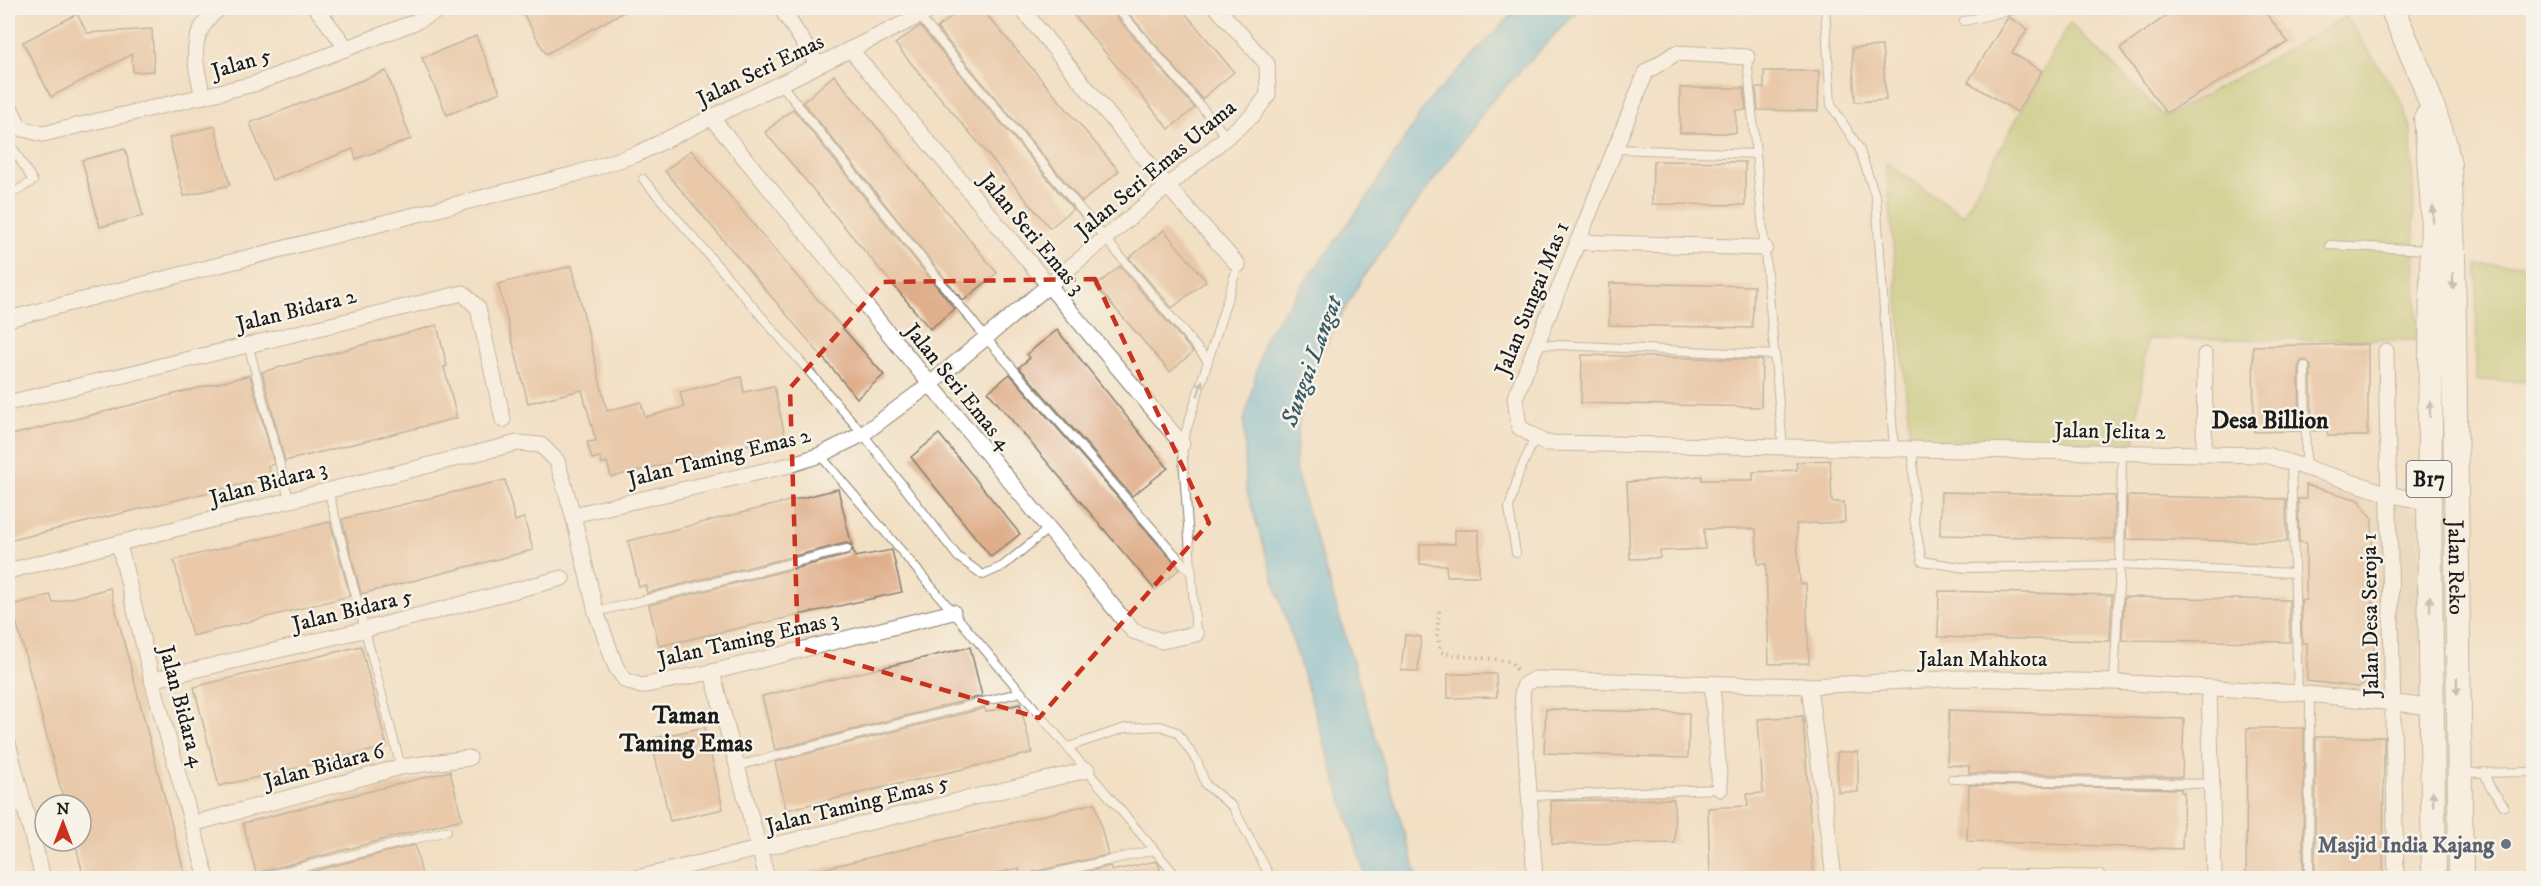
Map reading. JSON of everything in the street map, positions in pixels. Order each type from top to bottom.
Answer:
[{"type":"main road","name":"Jalan Reko","points":[[2388,10],[2423,80],[2445,141],[2450,183],[2461,879]]},
{"type":"main road","name":"Jalan Reko","points":[[2423,80],[2433,209],[2429,503],[2434,879]]},
{"type":"street","points":[[203,96],[195,51],[199,30],[220,8]]},
{"type":"street","points":[[316,8],[347,48]]},
{"type":"street","name":"Jalan 5","points":[[12,135],[43,134],[254,84],[415,22],[443,8]]},
{"type":"street","points":[[781,8],[818,65]]},
{"type":"street","name":"Jalan Seri Emas","points":[[8,319],[575,174],[637,154],[935,8]]},
{"type":"street","points":[[1022,8],[1168,187],[1238,265]]},
{"type":"street","name":"Jalan Seri Emas Utama","points":[[929,385],[1253,115],[1268,95],[1267,64],[1217,8]]},
{"type":"street","name":"Jalan Seri Emas 3","points":[[850,49],[1182,444]]},
{"type":"street","name":"Jalan Sungai Mas 1","points":[[1535,438],[1519,427],[1515,398],[1646,72],[1676,53],[1747,57]]},
{"type":"street","points":[[8,103],[12,135]]},
{"type":"street","name":"Jalan Seri Emas 4","points":[[711,117],[1132,631],[1162,641],[1196,634]]},
{"type":"street","points":[[1577,242],[1765,248]]},
{"type":"street","name":"Jalan Bidara 2","points":[[8,403],[463,293],[478,308],[503,420]]},
{"type":"street","name":"Jalan Desa Seroja 1","points":[[2386,351],[2396,879]]},
{"type":"street","points":[[2204,454],[2205,355]]},
{"type":"street","name":"Jalan Taming Emas 2","points":[[573,515],[790,465],[820,455],[863,434],[929,385]]},
{"type":"street","points":[[1535,438],[1545,443],[1783,447]]},
{"type":"street","name":"Jalan Bidara 3","points":[[8,571],[517,443],[541,445]]},
{"type":"street","name":"Jalan Taming Emas 3","points":[[541,445],[557,461],[573,515],[596,612],[616,667],[625,680],[641,686],[712,672],[952,612]]},
{"type":"street","name":"Jalan Jelita 2","points":[[1783,447],[2266,455],[2389,494],[2429,503]]},
{"type":"street","name":"Jalan Bidara 4","points":[[118,544],[152,680],[207,879]]},
{"type":"street","name":"Jalan Bidara 5","points":[[152,680],[363,630],[562,578]]},
{"type":"street","points":[[712,672],[767,879]]},
{"type":"street","name":"Jalan Mahkota","points":[[1530,682],[1809,686],[1962,678],[2114,682],[2304,694],[2432,707]]},
{"type":"street","points":[[1530,682],[1522,693],[1535,879]]},
{"type":"street","points":[[1712,683],[1720,789]]},
{"type":"street","points":[[1809,686],[1834,879]]},
{"type":"street","points":[[2209,687],[2214,879]]},
{"type":"street","points":[[8,743],[43,879]]},
{"type":"street","name":"Jalan Bidara 6","points":[[192,824],[401,767],[470,758]]},
{"type":"street","name":"Jalan Taming Emas 5","points":[[637,879],[676,874],[760,850],[1087,770]]},
{"type":"street","points":[[8,807],[23,803]]},
{"type":"street","points":[[1984,877],[2099,879]]},
{"type":"lane","points":[[1117,8],[1227,137]]},
{"type":"lane","points":[[1825,8],[1830,105],[1859,148],[1876,198],[1894,448]]},
{"type":"lane","points":[[1964,21],[2021,8]]},
{"type":"lane","points":[[919,16],[1208,362]]},
{"type":"lane","points":[[1747,57],[1783,447]]},
{"type":"lane","points":[[780,83],[986,338],[1192,574]]},
{"type":"lane","points":[[8,196],[33,182],[12,135]]},
{"type":"lane","points":[[1615,149],[1756,154]]},
{"type":"lane","points":[[643,178],[863,434],[958,556],[983,574],[1003,566],[1048,529]]},
{"type":"lane","points":[[2330,245],[2433,250]]},
{"type":"lane","points":[[1196,634],[1182,444],[1238,265]]},
{"type":"lane","points":[[248,344],[289,499]]},
{"type":"lane","points":[[1538,344],[1775,355]]},
{"type":"lane","points":[[2305,366],[2294,573],[2304,694],[2309,879]]},
{"type":"lane","points":[[1516,553],[1509,508],[1519,473],[1535,438]]},
{"type":"lane","points":[[1913,449],[1914,518],[1922,561],[1966,568],[2120,565],[2294,573]]},
{"type":"lane","points":[[2114,682],[2120,565],[2122,452]]},
{"type":"lane","points":[[820,455],[1178,879]]},
{"type":"lane","points":[[328,489],[363,630],[401,767]]},
{"type":"lane","points":[[596,612],[847,549]]},
{"type":"lane","points":[[737,766],[1021,693]]},
{"type":"lane","points":[[1068,747],[1125,728],[1160,726],[1178,732],[1197,761],[1206,785],[1233,807],[1271,879]]},
{"type":"lane","points":[[2458,772],[2534,772]]},
{"type":"lane","points":[[2484,772],[2490,787],[2504,806]]},
{"type":"lane","points":[[1952,779],[2212,784]]},
{"type":"lane","points":[[1529,796],[1720,789]]},
{"type":"lane","points":[[259,879],[447,831]]},
{"type":"lane","points":[[1034,879],[1153,850]]},
{"type":"path","points":[[1438,612],[1437,635],[1441,652],[1464,658],[1491,658],[1511,662],[1530,682]]},
{"type":"highlighted area","points":[[1095,279],[1209,523],[1039,718],[798,647],[790,388],[883,282]]},
{"type":"shaded area","points":[[2298,475],[2419,511],[2421,697],[2303,687]]},
{"type":"green space","points":[[2346,17],[2401,100],[2411,128],[2418,340],[2147,339],[2134,443],[1910,440],[1886,163],[1963,215],[2070,23],[2165,117]]},
{"type":"green space","points":[[2533,264],[2533,382],[2476,380],[2477,265]]},
{"type":"water","name":"Sungai Langat","points":[[1518,8],[1580,8],[1489,104],[1363,277],[1317,360],[1299,420],[1295,469],[1418,878],[1366,878],[1246,489],[1244,422],[1265,337],[1372,191],[1427,103]]},
{"type":"building","points":[[520,8],[631,8],[546,54]]},
{"type":"building","points":[[962,8],[981,8],[1119,171],[1082,202],[937,28]]},
{"type":"building","points":[[1068,8],[1111,8],[1112,12],[1195,108],[1169,129]]},
{"type":"building","points":[[1124,8],[1181,8],[1234,72],[1202,99]]},
{"type":"building","points":[[2177,8],[2262,8],[2288,42],[2166,113],[2120,49]]},
{"type":"building","points":[[77,14],[87,33],[152,29],[154,71],[133,72],[132,54],[51,97],[23,42]]},
{"type":"building","points":[[2008,17],[2028,29],[2012,53],[2042,71],[2017,112],[1968,82]]},
{"type":"building","points":[[920,26],[1073,209],[1050,228],[895,44]]},
{"type":"building","points":[[476,36],[500,92],[447,115],[422,58]]},
{"type":"building","points":[[1882,46],[1886,100],[1855,102],[1852,48]]},
{"type":"building","points":[[386,71],[411,139],[356,159],[353,149],[272,180],[250,123]]},
{"type":"building","points":[[1764,71],[1819,71],[1818,111],[1758,110],[1756,88],[1764,88]]},
{"type":"building","points":[[834,75],[997,273],[963,301],[803,102]]},
{"type":"building","points":[[1680,88],[1744,88],[1746,110],[1736,110],[1736,133],[1680,133]]},
{"type":"building","points":[[793,109],[955,309],[930,329],[765,132]]},
{"type":"building","points":[[215,126],[230,185],[184,196],[169,138]]},
{"type":"building","points":[[125,149],[143,216],[100,227],[82,160]]},
{"type":"building","points":[[691,150],[884,375],[857,398],[665,171]]},
{"type":"building","points":[[1653,161],[1745,162],[1745,205],[1652,204]]},
{"type":"building","points":[[1164,230],[1206,281],[1172,308],[1129,258]]},
{"type":"building","points":[[572,266],[607,411],[641,402],[645,417],[684,407],[680,392],[741,377],[744,392],[774,386],[785,436],[611,477],[607,462],[602,464],[600,457],[592,459],[587,442],[596,441],[582,390],[528,403],[498,284]]},
{"type":"building","points":[[1120,266],[1193,352],[1170,372],[1096,286]]},
{"type":"building","points":[[1610,283],[1754,286],[1752,328],[1609,325]]},
{"type":"building","points":[[437,325],[447,366],[444,367],[457,418],[285,461],[262,372]]},
{"type":"building","points":[[1057,330],[1168,468],[1132,496],[1019,367],[1030,358],[1027,354]]},
{"type":"building","points":[[2368,344],[2368,436],[2328,436],[2327,430],[2312,431],[2311,366],[2306,360],[2301,361],[2299,366],[2300,431],[2254,432],[2253,346]]},
{"type":"building","points":[[1582,355],[1762,360],[1761,407],[1581,403]]},
{"type":"building","points":[[1010,374],[1180,569],[1155,590],[988,392]]},
{"type":"building","points":[[250,375],[274,464],[268,466],[271,477],[8,541],[8,436]]},
{"type":"building","points":[[939,434],[1020,534],[991,557],[911,457]]},
{"type":"building","points":[[1830,460],[1832,502],[1844,502],[1845,522],[1796,524],[1800,584],[1806,584],[1809,663],[1769,664],[1766,564],[1758,564],[1756,529],[1704,529],[1705,549],[1660,551],[1660,558],[1630,559],[1627,482],[1702,476],[1702,480],[1753,480],[1753,472],[1797,470],[1796,462]]},
{"type":"building","points":[[505,480],[515,521],[524,518],[533,550],[361,594],[342,519]]},
{"type":"building","points":[[2306,485],[2359,500],[2372,519],[2374,675],[2359,687],[2307,681],[2307,643],[2302,643],[2301,600],[2306,600],[2306,543],[2299,542],[2298,499],[2306,499]]},
{"type":"building","points":[[838,489],[852,546],[846,543],[647,593],[645,585],[639,587],[628,541]]},
{"type":"building","points":[[1941,492],[2115,496],[2114,539],[1940,535]]},
{"type":"building","points":[[2127,496],[2286,499],[2287,542],[2126,539]]},
{"type":"building","points":[[330,522],[350,596],[192,636],[174,560]]},
{"type":"building","points":[[1455,530],[1479,530],[1479,576],[1447,576],[1446,565],[1420,564],[1420,544],[1455,544]]},
{"type":"building","points":[[853,549],[855,557],[892,550],[902,592],[659,646],[649,605],[848,555]]},
{"type":"building","points":[[110,588],[186,879],[84,879],[78,853],[93,853],[93,793],[62,793],[12,605],[50,595],[53,603]]},
{"type":"building","points":[[1939,591],[2112,595],[2110,641],[1938,637]]},
{"type":"building","points":[[2124,597],[2289,600],[2290,642],[2122,640]]},
{"type":"building","points":[[1405,635],[1421,637],[1418,672],[1401,670]]},
{"type":"building","points":[[361,646],[387,747],[219,786],[194,687]]},
{"type":"building","points":[[970,647],[982,696],[775,750],[762,696]]},
{"type":"building","points":[[1448,674],[1496,674],[1497,697],[1448,698]]},
{"type":"building","points":[[1020,704],[1032,753],[786,810],[775,762],[985,708],[986,712]]},
{"type":"building","points":[[1546,709],[1689,713],[1688,758],[1544,753]]},
{"type":"building","points":[[1949,710],[2184,719],[2182,777],[1969,773],[1969,766],[1947,765]]},
{"type":"building","points":[[1803,716],[1814,879],[1710,879],[1708,808],[1748,806],[1747,794],[1763,793],[1758,719]]},
{"type":"building","points":[[705,727],[723,809],[670,821],[651,739]]},
{"type":"building","points":[[2247,728],[2304,728],[2303,879],[2246,879]]},
{"type":"building","points":[[2316,737],[2384,737],[2383,879],[2315,879]]},
{"type":"building","points":[[1837,752],[1858,752],[1858,792],[1838,792]]},
{"type":"building","points":[[450,771],[462,819],[256,873],[243,823]]},
{"type":"building","points":[[1969,785],[2181,789],[2181,792],[2184,792],[2182,849],[1967,841]]},
{"type":"building","points":[[1674,799],[1675,843],[1552,844],[1551,801]]},
{"type":"building","points":[[1095,803],[1108,855],[1033,872],[1028,879],[1020,879],[1019,868],[974,879],[810,879],[809,872]]},
{"type":"building","points":[[415,845],[423,879],[282,879]]},
{"type":"building","points":[[1156,861],[1162,879],[1058,879],[1110,866],[1112,871]]},
{"type":"railway","points":[[2528,8],[2534,17]]},
{"type":"place","name":"Masjid India Kajang","points":[[2506,844]]},
{"type":"district","name":"Desa Billion","points":[[2270,420]]},
{"type":"district","name":"Taman Taming Emas","points":[[686,729]]}]
